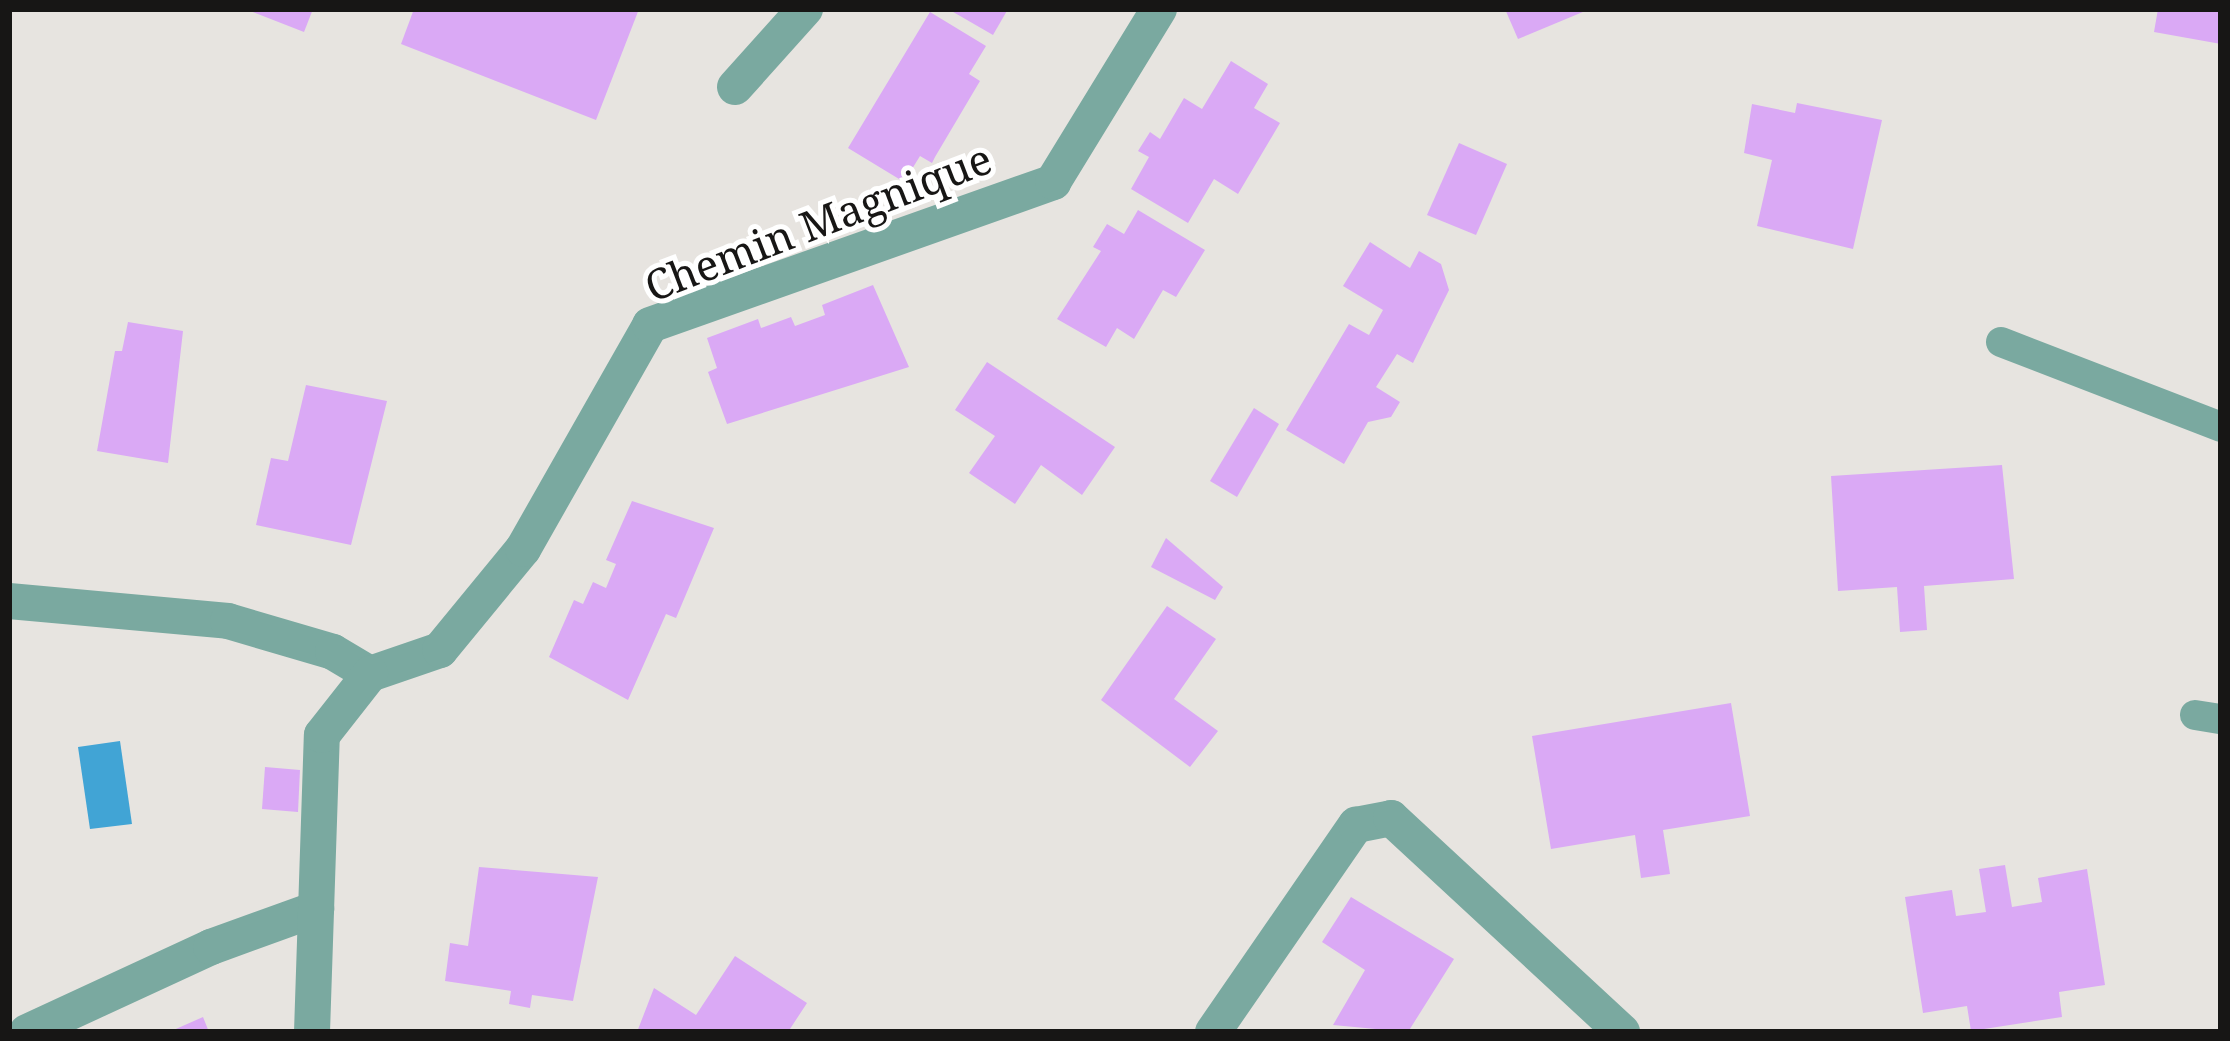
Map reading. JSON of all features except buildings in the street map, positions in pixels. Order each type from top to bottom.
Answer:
[{"type":"street","points":[[735,87],[805,9]]},
{"type":"street","name":"Chemin Magnique","points":[[370,674],[440,650],[523,549],[650,325],[1053,182],[1159,9]]},
{"type":"street","points":[[9,601],[228,621],[333,652],[370,674],[322,735],[312,1032]]},
{"type":"street","points":[[1213,1032],[1356,825],[1391,818],[1622,1032]]},
{"type":"street","points":[[28,1032],[316,909]]},
{"type":"lane","points":[[2001,342],[2214,417]]},
{"type":"water","points":[[120,741],[132,824],[90,829],[78,747]]}]
